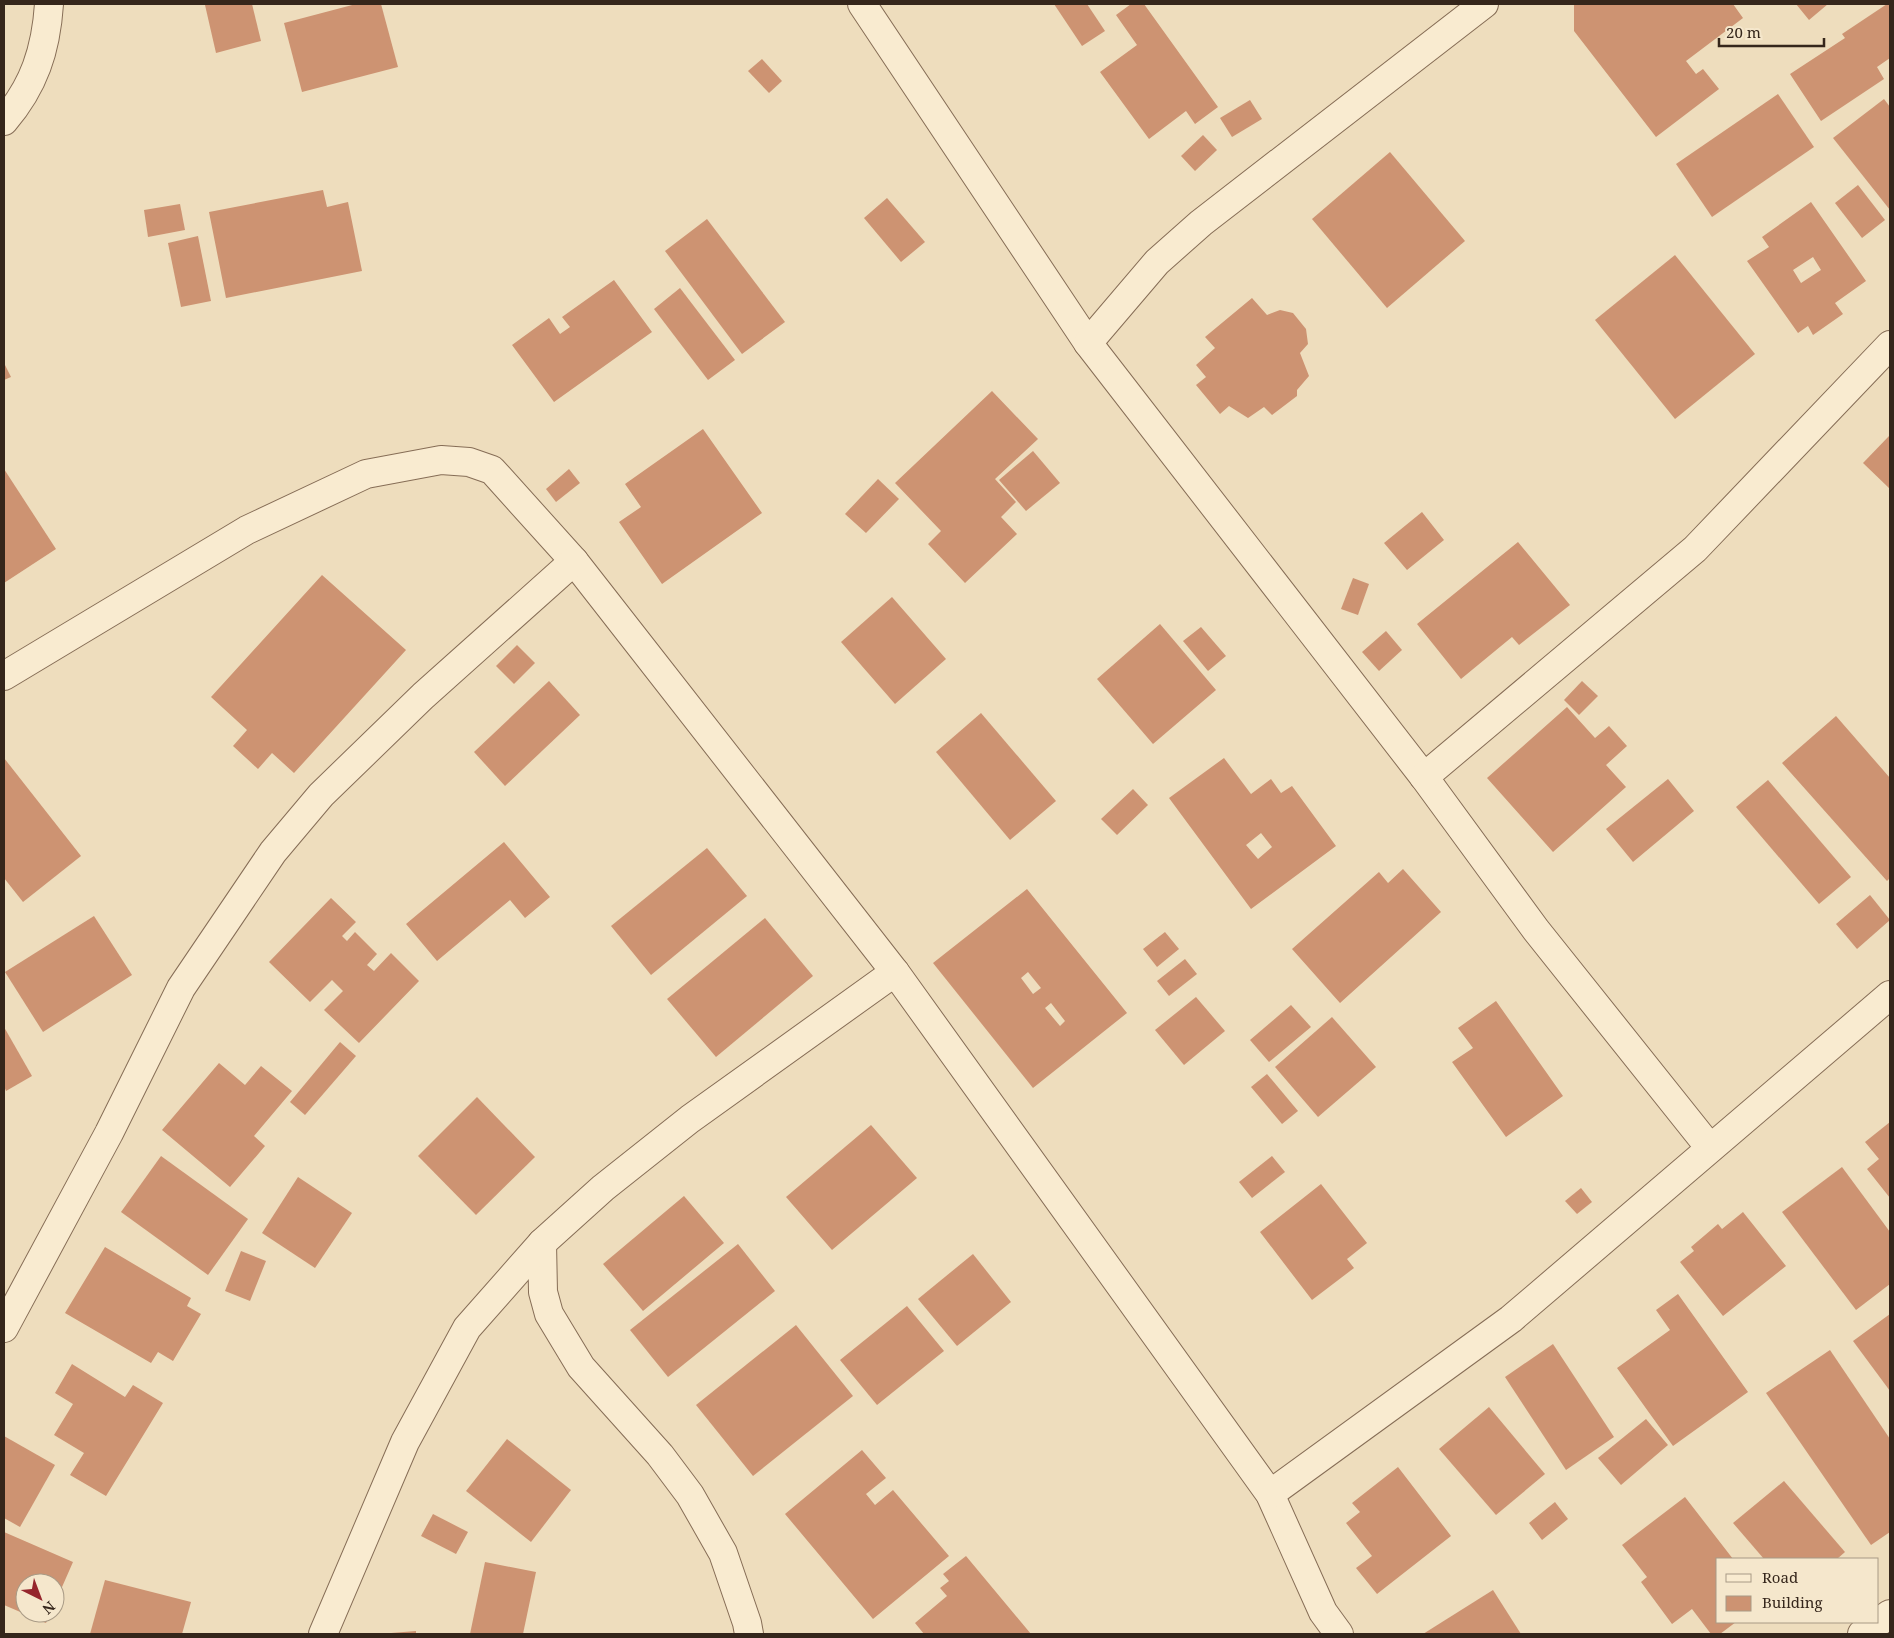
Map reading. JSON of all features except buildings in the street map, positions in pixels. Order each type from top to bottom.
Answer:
[{"type":"street","points":[[4,122],[32,82],[47,31],[50,4]]},
{"type":"street","points":[[862,4],[1088,343],[1424,777],[1536,930],[1710,1148]]},
{"type":"street","points":[[1088,343],[1157,262],[1201,223],[1484,4]]},
{"type":"street","points":[[1424,777],[1695,549],[1890,345]]},
{"type":"street","points":[[4,676],[247,530],[366,474],[441,460],[469,462],[492,470],[574,561],[895,972],[1270,1494],[1323,1612],[1339,1634]]},
{"type":"street","points":[[4,1328],[109,1133],[181,988],[273,852],[321,795],[416,703],[574,561]]},
{"type":"street","points":[[323,1634],[406,1442],[467,1328],[542,1243],[603,1188],[690,1119],[895,972]]},
{"type":"street","points":[[1270,1494],[1511,1319],[1890,995]]},
{"type":"street","points":[[542,1243],[543,1292],[549,1314],[581,1367],[655,1448],[690,1495],[723,1553],[749,1634]]},
{"type":"street","points":[[1879,1622],[1890,1614]]},
{"type":"street","points":[[1862,1634],[1877,1623]]}]
